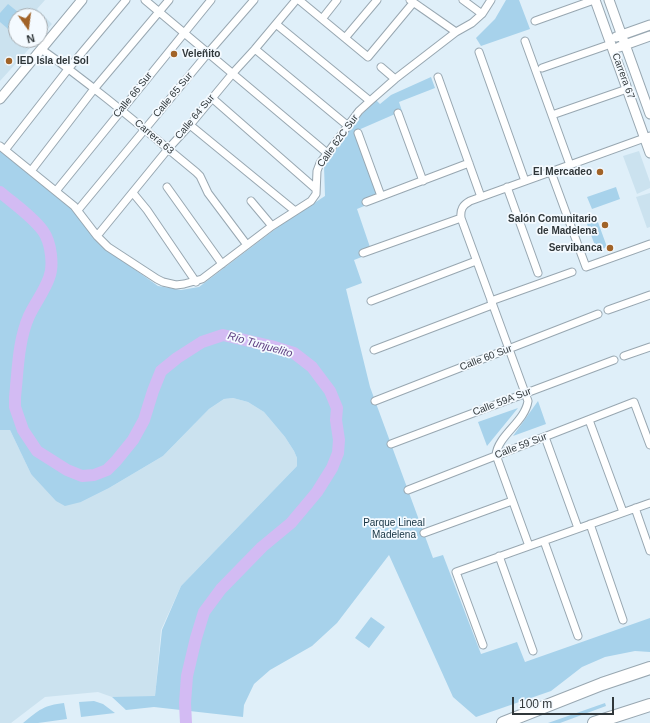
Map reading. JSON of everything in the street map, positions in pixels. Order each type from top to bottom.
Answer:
[{"type":"highway","points":[[503,723],[603,684],[650,668]]},
{"type":"highway","points":[[594,723],[650,705]]},
{"type":"highway","points":[[515,723],[533,711]]},
{"type":"street","points":[[0,99],[82,0]]},
{"type":"street","points":[[126,0],[2,148],[78,210],[97,236],[108,247],[163,282],[176,285],[196,282],[211,274],[272,226],[311,201],[315,196],[316,189],[212,98]]},
{"type":"street","points":[[145,0],[327,153]]},
{"type":"street","points":[[31,171],[94,89],[169,0]]},
{"type":"street","name":"Calle 66 Sur","points":[[56,191],[211,0]]},
{"type":"street","name":"Calle 65 Sur","points":[[78,210],[208,52],[254,0]]},
{"type":"street","points":[[297,0],[368,57],[412,1],[456,32]]},
{"type":"street","name":"Calle 64 Sur","points":[[97,236],[168,149],[297,0]]},
{"type":"street","points":[[322,19],[337,0]]},
{"type":"street","points":[[345,38],[377,0]]},
{"type":"street","points":[[462,0],[482,14]]},
{"type":"street","name":"Calle 62C Sur","points":[[316,189],[316,175],[318,167],[348,126],[370,101],[395,79],[456,32],[472,23],[482,14],[491,0]]},
{"type":"street","points":[[534,21],[595,0]]},
{"type":"street","name":"Carrera 67","points":[[595,0],[627,89],[647,137],[650,153]]},
{"type":"street","name":"Carrera 67","points":[[609,0],[625,45],[647,94],[650,114]]},
{"type":"street","points":[[276,24],[370,101]]},
{"type":"street","points":[[542,68],[611,44],[622,35],[650,25]]},
{"type":"street","points":[[611,44],[625,45],[650,36]]},
{"type":"street","points":[[525,41],[570,165]]},
{"type":"street","name":"Carrera 63","points":[[42,49],[69,68],[122,110],[200,176],[208,193],[246,245]]},
{"type":"street","points":[[255,49],[348,126]]},
{"type":"street","points":[[479,52],[524,181]]},
{"type":"street","points":[[381,67],[395,79]]},
{"type":"street","points":[[438,77],[481,197]]},
{"type":"street","points":[[552,115],[627,89]]},
{"type":"street","points":[[398,113],[423,180]]},
{"type":"street","points":[[190,125],[295,211]]},
{"type":"street","points":[[358,133],[381,196]]},
{"type":"street","points":[[529,546],[496,455],[498,446],[520,418],[527,406],[528,401],[476,261],[460,213],[462,207],[470,201],[647,137]]},
{"type":"street","points":[[366,202],[468,163]]},
{"type":"street","points":[[551,172],[586,267],[650,244]]},
{"type":"street","points":[[167,187],[222,264]]},
{"type":"street","points":[[507,188],[538,274]]},
{"type":"street","points":[[133,193],[147,210],[196,282]]},
{"type":"street","points":[[251,201],[272,226]]},
{"type":"street","points":[[363,253],[461,218]]},
{"type":"street","points":[[371,302],[476,261]]},
{"type":"street","points":[[374,350],[572,272]]},
{"type":"street","points":[[608,310],[650,295]]},
{"type":"street","name":"Calle 60 Sur","points":[[375,401],[598,314]]},
{"type":"street","points":[[624,356],[650,347]]},
{"type":"street","name":"Calle 59A Sur","points":[[391,444],[614,360]]},
{"type":"street","name":"Calle 59 Sur","points":[[408,490],[634,402],[650,445]]},
{"type":"street","points":[[589,420],[623,512]]},
{"type":"street","points":[[545,437],[578,528]]},
{"type":"street","points":[[424,533],[512,501]]},
{"type":"street","points":[[483,645],[456,572],[650,503]]},
{"type":"street","points":[[635,508],[650,551]]},
{"type":"street","points":[[590,524],[623,620]]},
{"type":"street","points":[[544,540],[578,636]]},
{"type":"street","points":[[499,556],[533,651]]},
{"type":"shaded area","points":[[0,0],[45,0],[38,8],[8,8],[8,48],[30,48],[0,81]]},
{"type":"shaded area","points":[[48,20],[52,24],[48,28]]},
{"type":"shaded area","points":[[639,151],[650,182],[650,188],[637,194],[623,156]]},
{"type":"shaded area","points":[[650,193],[650,227],[647,228],[636,197]]},
{"type":"shaded area","points":[[233,398],[248,402],[264,412],[285,437],[294,451],[297,458],[297,466],[181,586],[161,630],[155,697],[112,697],[98,692],[45,697],[11,723],[0,723],[0,430],[10,430],[31,474],[81,502],[109,488],[163,456],[209,409],[224,399]]},
{"type":"green space","points":[[506,0],[519,0],[530,29],[481,46],[476,38],[495,19]]},
{"type":"green space","points":[[8,4],[13,8],[8,8],[8,29],[0,22],[0,13]]},
{"type":"green space","name":"Parque Lineal Madelena","points":[[431,77],[435,88],[399,102],[402,111],[356,131],[381,199],[357,209],[372,253],[354,260],[362,283],[346,289],[370,387],[433,558],[443,555],[481,654],[517,642],[525,662],[650,618],[650,652],[635,651],[605,657],[582,667],[551,691],[476,717],[453,697],[389,555],[337,623],[312,646],[270,670],[254,684],[244,705],[243,717],[154,707],[126,710],[112,697],[155,696],[162,630],[181,586],[297,466],[297,458],[285,437],[264,412],[248,402],[233,398],[224,399],[209,409],[163,456],[109,488],[81,502],[65,506],[56,501],[31,474],[10,430],[0,430],[0,151],[75,212],[99,244],[158,286],[181,290],[199,287],[282,224],[325,196],[324,166],[353,125],[375,99],[380,104],[391,95]]},
{"type":"green space","points":[[616,187],[620,199],[592,209],[587,197]]},
{"type":"green space","points":[[595,214],[607,247],[597,251],[587,224]]},
{"type":"green space","points":[[538,401],[546,424],[513,436]]},
{"type":"green space","points":[[518,408],[487,446],[478,422]]},
{"type":"green space","points":[[371,617],[385,627],[369,648],[355,638]]},
{"type":"green space","points":[[94,701],[103,704],[115,713],[81,717],[79,702]]},
{"type":"green space","points":[[64,703],[67,719],[38,723],[23,723],[46,707]]},
{"type":"green space","points":[[605,703],[606,706],[560,723],[548,723]]},
{"type":"waterway","name":"Río Tunjuelito","points":[[0,192],[39,226],[46,236],[51,254],[51,273],[45,288],[25,326],[19,356],[15,397],[15,407],[23,430],[37,451],[67,470],[82,476],[94,475],[107,470],[133,440],[144,420],[161,371],[177,358],[202,342],[223,335],[294,353],[312,367],[330,391],[337,408],[336,420],[339,440],[338,453],[332,468],[317,492],[291,523],[262,547],[221,589],[204,612],[187,676],[185,703],[186,723]]},
{"type":"place","name":"Veleñito","points":[[174,54]]},
{"type":"place","name":"IED Isla del Sol","points":[[9,61]]},
{"type":"place","name":"El Mercadeo","points":[[600,172]]},
{"type":"place","name":"Salón Comunitario de Madelena","points":[[605,225]]},
{"type":"place","name":"Servibanca","points":[[610,248]]}]
